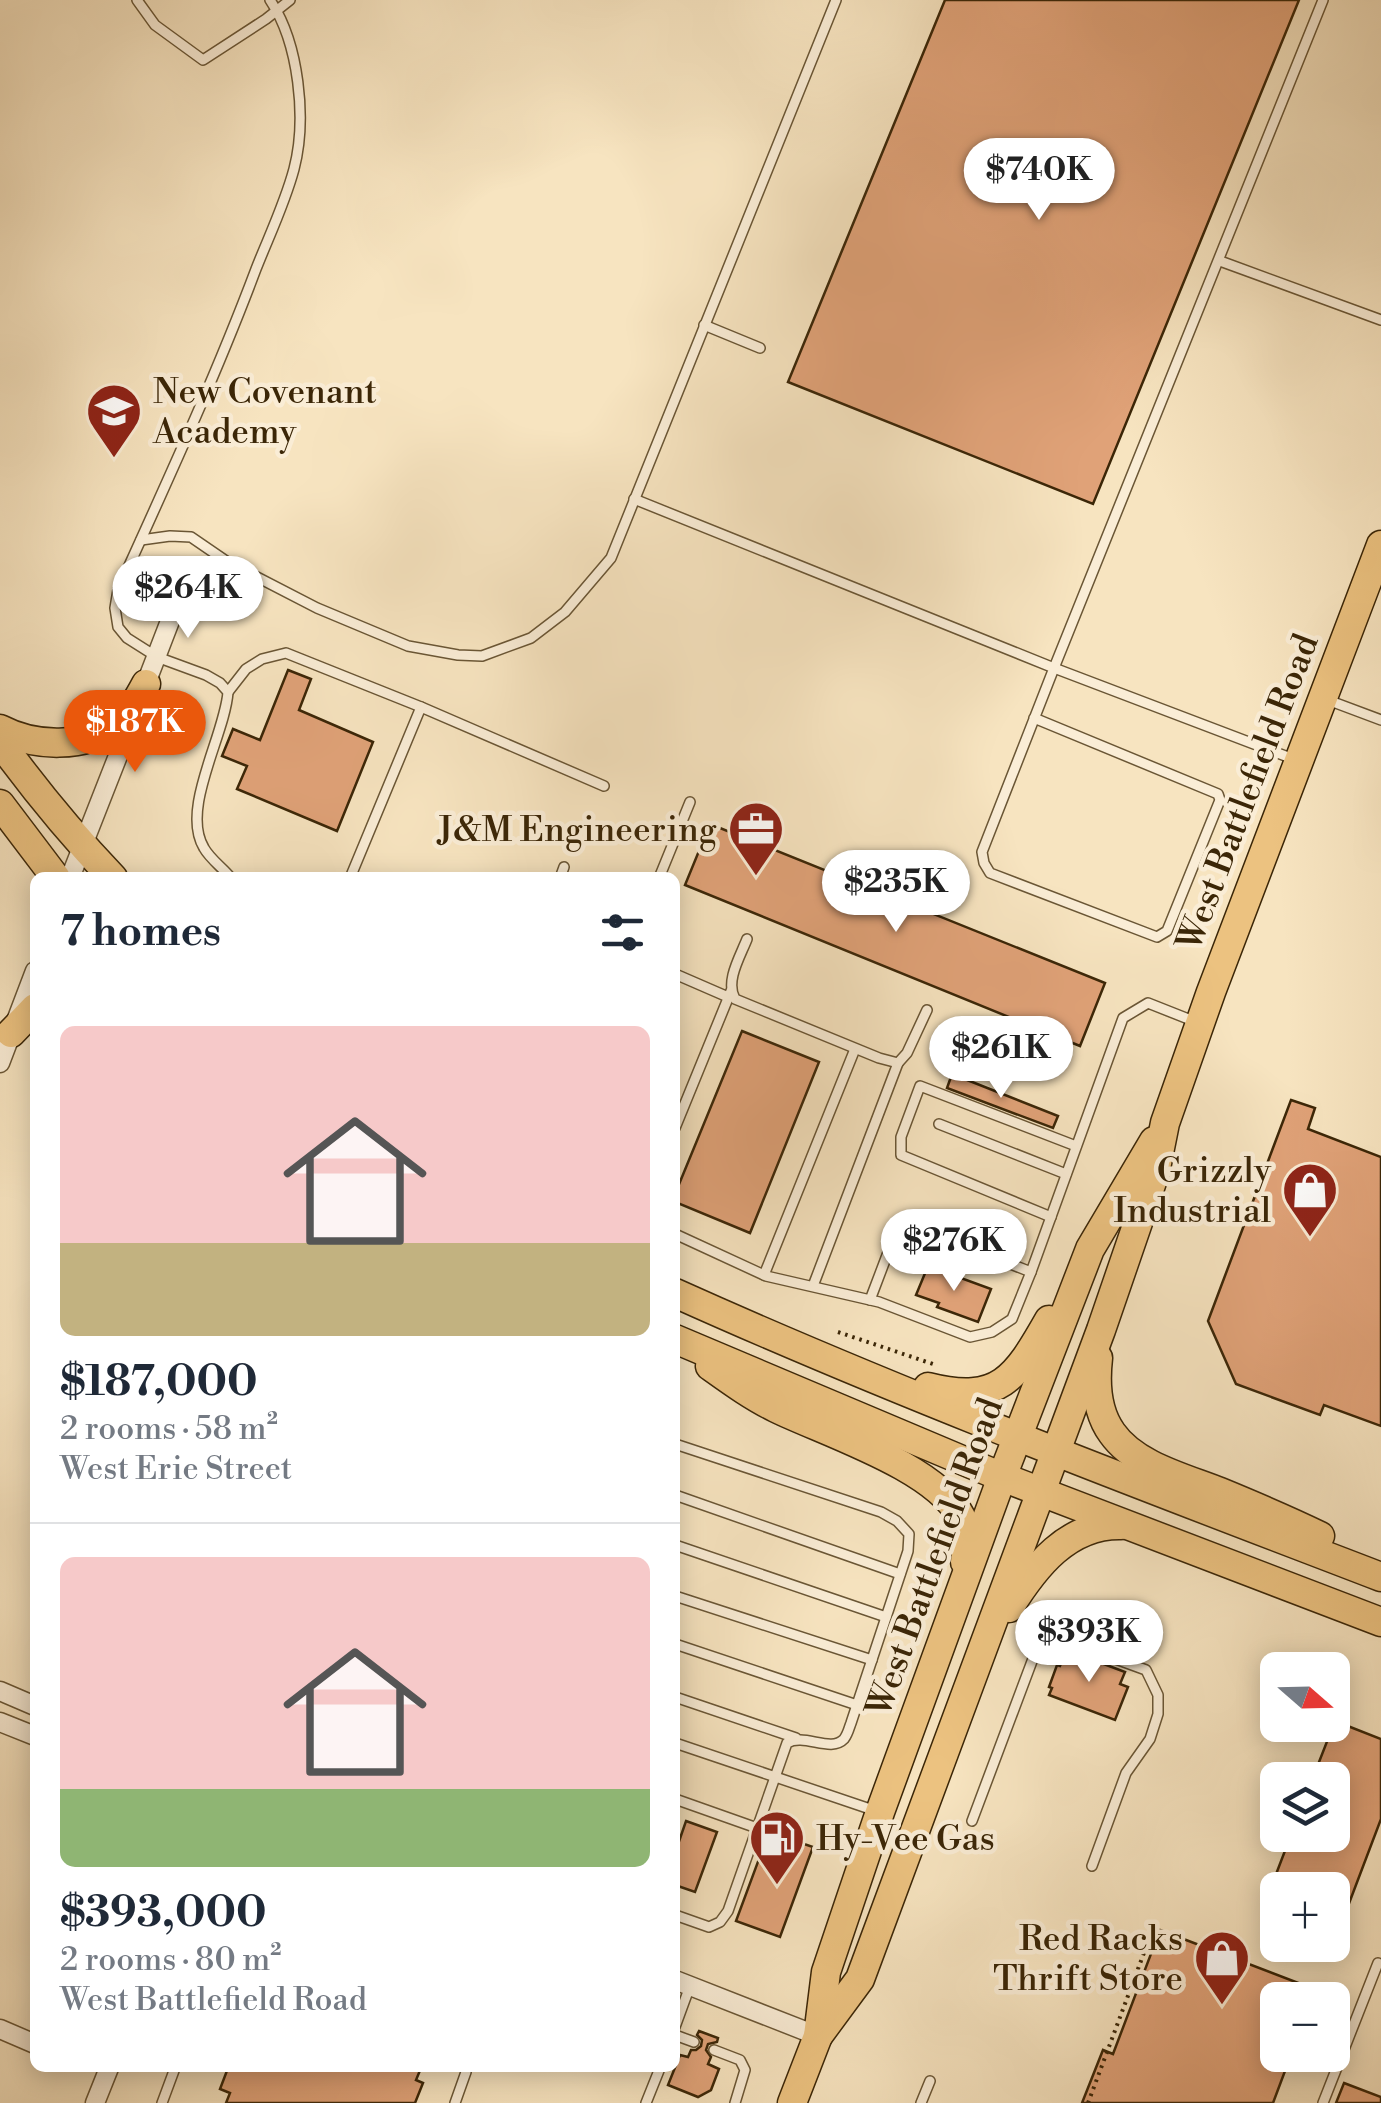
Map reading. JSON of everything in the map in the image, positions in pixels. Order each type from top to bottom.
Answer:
[{"type":"main road","name":"West Battlefield Road","points":[[818,2036],[860,1979],[1101,1330],[1155,1173],[1165,1123],[1200,1023],[1381,544]]},
{"type":"main road","points":[[0,729],[14,737],[38,742],[93,736],[118,723],[146,684]]},
{"type":"main road","points":[[0,742],[42,799],[107,872]]},
{"type":"main road","points":[[0,804],[51,872]]},
{"type":"main road","points":[[6,1030],[30,1012]]},
{"type":"main road","name":"West Battlefield Road","points":[[792,2103],[818,2036],[826,1972],[1002,1477],[1090,1249],[1165,1123]]},
{"type":"main road","points":[[760,1332],[928,1387],[962,1394],[987,1391],[1020,1366],[1090,1249]]},
{"type":"main road","points":[[680,1295],[1018,1438],[1381,1575]]},
{"type":"main road","points":[[1101,1330],[1097,1398],[1106,1422],[1122,1444],[1151,1464],[1321,1536],[1381,1575]]},
{"type":"main road","points":[[680,1341],[1002,1477],[1381,1622]]},
{"type":"main road","points":[[680,1342],[760,1399],[886,1458],[940,1492],[965,1526],[962,1584]]},
{"type":"main road","points":[[964,1698],[1005,1614],[1043,1561],[1078,1534],[1100,1526],[1124,1525]]},
{"type":"street","points":[[72,872],[175,608]]},
{"type":"street","points":[[0,1063],[6,1030],[30,981]]},
{"type":"street","points":[[0,1692],[30,1704]]},
{"type":"street","points":[[0,1722],[30,1734]]},
{"type":"street","points":[[683,1983],[818,2036]]},
{"type":"street","points":[[0,2030],[30,2042]]},
{"type":"street","points":[[95,2103],[102,2072]]},
{"type":"lane","points":[[137,0],[155,26],[203,60],[290,0]]},
{"type":"lane","points":[[228,692],[206,675],[156,656],[127,638],[118,627],[115,608],[118,590],[229,340],[294,169],[299,130],[297,78],[288,33],[270,0]]},
{"type":"lane","points":[[141,540],[191,537],[226,561],[317,608],[408,646],[482,656],[531,638],[565,612],[611,558],[836,0]]},
{"type":"lane","points":[[1034,718],[1218,794],[1220,800],[1167,931],[1157,937],[990,873],[982,852],[1034,718],[1054,668],[1323,0]]},
{"type":"lane","points":[[1220,261],[1381,320]]},
{"type":"lane","points":[[704,326],[760,348]]},
{"type":"lane","points":[[634,499],[1054,668],[1299,761]]},
{"type":"lane","points":[[225,872],[204,849],[197,830],[202,778],[227,710],[228,692],[246,669],[262,659],[286,653],[604,786]]},
{"type":"lane","points":[[1323,698],[1381,720]]},
{"type":"lane","points":[[352,872],[420,707]]},
{"type":"lane","points":[[661,872],[690,802]]},
{"type":"lane","points":[[680,1116],[730,994],[746,939]]},
{"type":"lane","points":[[680,976],[898,1063]]},
{"type":"lane","points":[[680,1236],[764,1275],[870,1300],[970,1338],[992,1332],[1012,1319],[1123,1018],[1148,1003],[1200,1023]]},
{"type":"lane","points":[[814,1286],[898,1063],[907,1053],[927,1010]]},
{"type":"lane","points":[[764,1275],[855,1049]]},
{"type":"lane","points":[[1051,1217],[900,1155],[902,1137],[920,1086],[1076,1146]]},
{"type":"lane","points":[[939,1124],[1066,1174]]},
{"type":"lane","points":[[870,1300],[900,1221],[1031,1272]]},
{"type":"lane","points":[[680,1446],[881,1512],[898,1520],[908,1534],[908,1551],[844,1739],[833,1744],[796,1738],[680,1699]]},
{"type":"lane","points":[[680,1498],[900,1574]]},
{"type":"lane","points":[[680,1547],[886,1617]]},
{"type":"lane","points":[[680,1598],[872,1660]]},
{"type":"lane","points":[[972,1821],[1040,1640],[1053,1636],[1146,1670],[1158,1694],[1158,1714],[1150,1739],[1126,1773],[1092,1866]]},
{"type":"lane","points":[[680,1646],[857,1705]]},
{"type":"lane","points":[[680,1917],[709,1927],[720,1922],[728,1911],[788,1742],[796,1738]]},
{"type":"lane","points":[[680,1745],[880,1812]]},
{"type":"lane","points":[[680,1801],[758,1828]]},
{"type":"lane","points":[[1323,2103],[1378,1963]]},
{"type":"lane","points":[[680,2037],[694,2042]]},
{"type":"lane","points":[[714,2050],[740,2060],[745,2070],[736,2103]]},
{"type":"lane","points":[[162,2103],[174,2072]]},
{"type":"lane","points":[[455,2103],[466,2072]]},
{"type":"lane","points":[[646,2103],[658,2072]]},
{"type":"lane","points":[[921,2103],[930,2081]]},
{"type":"path","points":[[838,1332],[947,1368]]},
{"type":"path","points":[[1088,2103],[1154,1926]]},
{"type":"building","points":[[945,0],[1299,0],[1093,504],[788,382]]},
{"type":"building","points":[[288,670],[311,679],[299,710],[373,742],[337,831],[237,789],[247,766],[222,756],[233,729],[260,740]]},
{"type":"building","points":[[710,824],[1105,983],[1080,1046],[685,885]]},
{"type":"building","points":[[742,1031],[819,1062],[750,1233],[680,1204],[680,1182]]},
{"type":"building","points":[[952,1074],[1058,1116],[1053,1128],[947,1088]]},
{"type":"building","name":"Grizzly Industrial","points":[[1291,1100],[1315,1108],[1308,1129],[1381,1157],[1381,1426],[1324,1405],[1320,1415],[1236,1384],[1208,1321]]},
{"type":"building","points":[[928,1266],[991,1289],[978,1322],[916,1295]]},
{"type":"building","points":[[1072,1652],[1125,1672],[1120,1684],[1128,1687],[1115,1720],[1049,1695],[1057,1665],[1060,1666],[1065,1653]]},
{"type":"building","points":[[1350,1727],[1381,1739],[1381,1819],[1350,1901],[1350,1872],[1277,1872],[1285,1852],[1350,1852],[1350,1762],[1319,1762],[1327,1742],[1350,1742]]},
{"type":"building","points":[[686,1821],[717,1832],[695,1892],[680,1887],[680,1838]]},
{"type":"building","points":[[769,1832],[813,1847],[780,1937],[736,1921]]},
{"type":"building","points":[[1160,1930],[1296,1982],[1260,1982],[1260,2072],[1285,2072],[1273,2103],[1082,2103],[1103,2050],[1113,2054]]},
{"type":"building","points":[[699,2031],[718,2038],[706,2050],[711,2057],[708,2064],[719,2069],[711,2090],[698,2097],[668,2085],[673,2072],[680,2072],[680,2055],[688,2057],[691,2050],[701,2046]]},
{"type":"building","points":[[226,2072],[419,2072],[416,2080],[423,2083],[415,2103],[226,2103],[230,2093],[220,2089]]},
{"type":"building","points":[[1344,2083],[1381,2097],[1381,2103],[1336,2103]]},
{"type":"place","name":"New Covenant Academy","points":[[114,460]]},
{"type":"place","name":"J&M Engineering","points":[[756,878]]},
{"type":"place","name":"Grizzly Industrial","points":[[1310,1239]]},
{"type":"place","name":"Hy-Vee Gas","points":[[777,1887]]},
{"type":"place","name":"Red Racks Thrift Store","points":[[1222,2007]]}]
